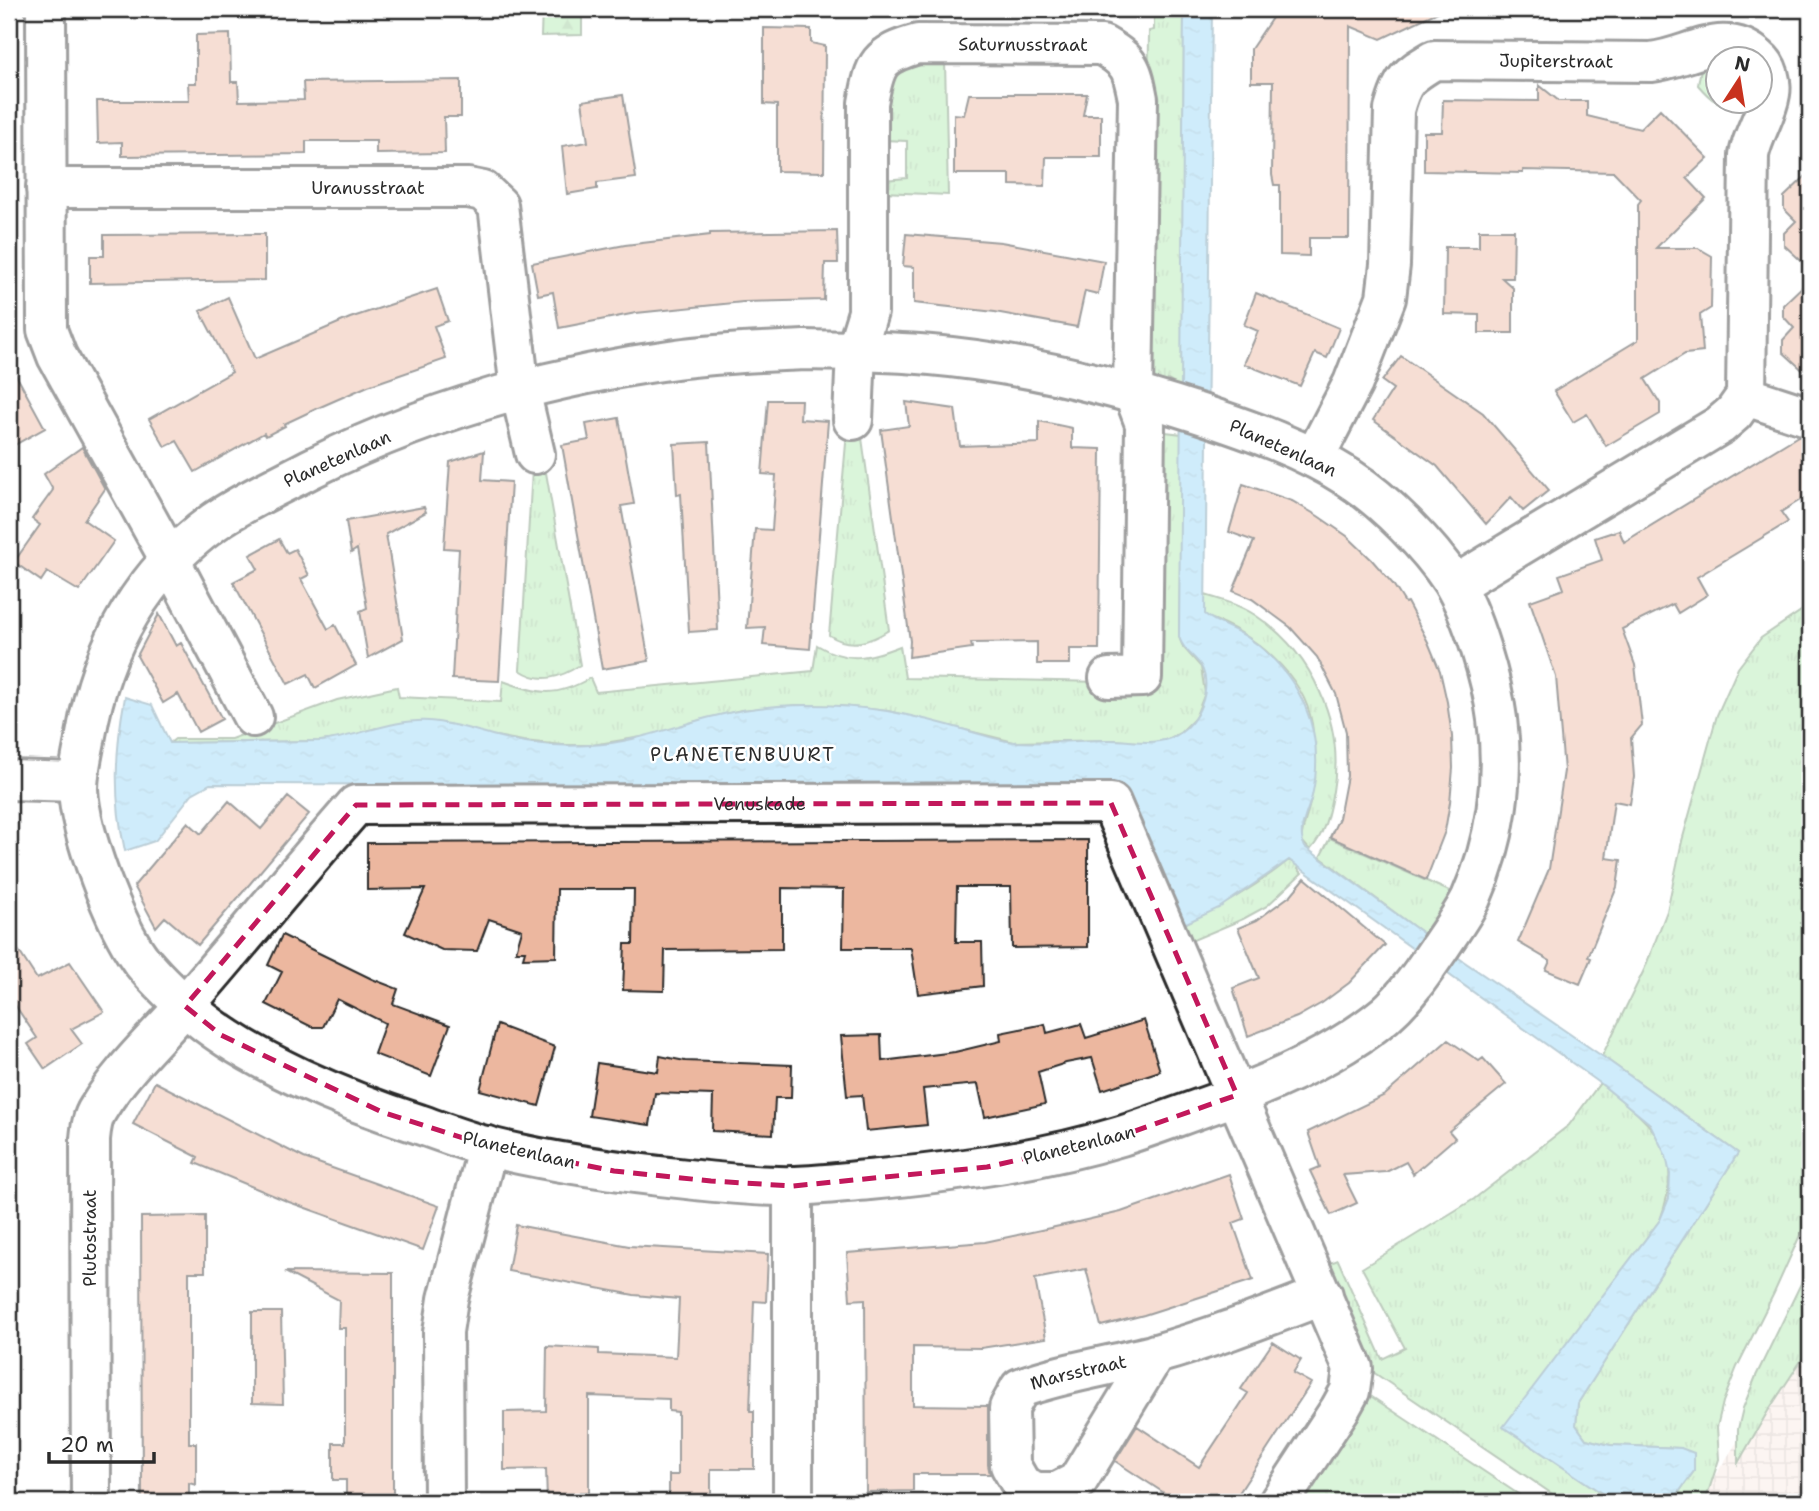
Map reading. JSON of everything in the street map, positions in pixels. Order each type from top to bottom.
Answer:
[{"type":"street","points":[[46,9],[47,330],[57,356],[170,560],[253,718]]},
{"type":"street","name":"Jupiterstraat","points":[[1314,458],[1353,383],[1386,298],[1390,265],[1394,110],[1401,86],[1417,69],[1434,60],[1651,62],[1671,60],[1706,46],[1728,43],[1747,49],[1762,61],[1769,74],[1770,93],[1752,138],[1749,155],[1746,396]]},
{"type":"street","name":"Saturnusstraat","points":[[856,351],[868,312],[868,103],[872,81],[880,61],[896,50],[918,44],[1102,45],[1120,56],[1133,71],[1138,99],[1150,398]]},
{"type":"street","name":"Uranusstraat","points":[[46,188],[468,188],[483,191],[498,205],[520,390]]},
{"type":"street","name":"Planetenlaan","points":[[804,350],[856,351],[931,355],[1061,374],[1150,398],[1227,423],[1314,458],[1357,482],[1421,543],[1455,584],[1479,643],[1492,686],[1500,755],[1500,788],[1488,848],[1469,901],[1421,975],[1403,998],[1380,1019],[1314,1061],[1237,1095],[1115,1138],[987,1167],[793,1186],[614,1171],[488,1146],[382,1112],[297,1076],[221,1035],[184,1006],[140,958],[117,919],[96,865],[81,809],[77,782],[92,697],[105,661],[142,592],[170,560],[206,528],[241,504],[342,453],[435,416],[520,390],[678,359],[804,350]]},
{"type":"street","points":[[853,420],[856,351]]},
{"type":"street","points":[[520,390],[535,454]]},
{"type":"street","points":[[1455,584],[1720,425],[1734,413],[1746,396],[1810,417]]},
{"type":"street","points":[[1109,678],[1142,677],[1145,424],[1150,398]]},
{"type":"street","points":[[9,780],[77,782]]},
{"type":"street","name":"Venuskade","points":[[184,1006],[356,805],[1111,803],[1237,1095]]},
{"type":"street","name":"Plutostraat","points":[[91,1502],[92,1124],[109,1092],[184,1006]]},
{"type":"street","points":[[1237,1095],[1353,1368],[1350,1391],[1279,1502]]},
{"type":"street","points":[[444,1502],[443,1332],[448,1299],[488,1146]]},
{"type":"street","points":[[793,1186],[793,1502]]},
{"type":"street","points":[[1156,1354],[1323,1295]]},
{"type":"highlighted area","points":[[1111,803],[1237,1095],[1115,1138],[987,1167],[793,1186],[711,1181],[614,1171],[488,1146],[382,1112],[221,1035],[185,1006],[356,805]]},
{"type":"shaded area","points":[[1810,1330],[1810,1502],[1698,1502]]},
{"type":"green space","points":[[542,9],[582,9],[582,35],[541,36]]},
{"type":"green space","points":[[1154,9],[1184,9],[1182,388],[1168,380],[1164,387],[1155,379],[1150,370],[1146,346],[1149,31],[1154,30]]},
{"type":"green space","points":[[920,61],[945,61],[948,195],[883,192],[884,180],[907,178],[907,141],[883,140],[882,109],[895,74]]},
{"type":"green space","points":[[1703,63],[1703,90],[1698,85]]},
{"type":"green space","points":[[861,431],[889,630],[867,641],[852,643],[829,635],[847,432]]},
{"type":"green space","points":[[1157,431],[1182,434],[1179,637],[1183,647],[1201,667],[1205,693],[1195,718],[1180,733],[1164,741],[1014,742],[888,711],[797,705],[741,710],[654,735],[592,745],[563,745],[496,736],[376,728],[345,738],[321,741],[170,743],[175,739],[231,739],[337,700],[397,687],[399,697],[501,702],[503,681],[547,692],[567,689],[590,678],[596,692],[813,671],[817,645],[849,657],[878,654],[900,646],[905,678],[1103,682],[1151,692]]},
{"type":"green space","points":[[545,467],[580,665],[550,678],[535,677],[520,670],[532,470]]},
{"type":"green space","points":[[1205,595],[1243,608],[1275,630],[1308,669],[1320,692],[1334,740],[1335,766],[1326,822],[1310,850],[1301,840],[1311,799],[1313,777],[1313,731],[1307,706],[1287,672],[1273,657],[1241,633],[1207,617]]},
{"type":"green space","points":[[1810,605],[1810,1213],[1723,1402],[1717,1427],[1719,1459],[1705,1502],[1672,1502],[1694,1471],[1681,1448],[1610,1445],[1586,1439],[1576,1425],[1578,1403],[1738,1153],[1602,1056],[1644,970],[1667,911],[1682,841],[1717,715],[1738,668],[1761,638]]},
{"type":"green space","points":[[1330,838],[1458,895],[1428,937],[1320,857]]},
{"type":"green space","points":[[1289,860],[1299,867],[1302,873],[1267,906],[1191,941],[1184,924],[1238,895]]},
{"type":"green space","points":[[1600,1083],[1635,1112],[1660,1140],[1667,1156],[1669,1174],[1660,1220],[1504,1427],[1615,1502],[1564,1502],[1373,1372],[1366,1365],[1325,1265],[1338,1260],[1382,1359],[1405,1348],[1362,1268],[1474,1199],[1569,1125]]},
{"type":"green space","points":[[1810,1265],[1810,1347],[1738,1463],[1738,1429],[1743,1408]]},
{"type":"green space","points":[[1366,1393],[1530,1502],[1301,1502]]},
{"type":"water","points":[[1184,9],[1212,9],[1205,614],[1242,634],[1266,652],[1295,686],[1305,706],[1316,749],[1316,772],[1302,828],[1305,847],[1428,937],[1738,1153],[1578,1403],[1576,1425],[1586,1439],[1610,1445],[1681,1448],[1694,1453],[1694,1471],[1672,1502],[1615,1502],[1503,1427],[1660,1220],[1669,1198],[1670,1174],[1666,1156],[1650,1124],[1600,1083],[1289,860],[1219,908],[1184,924],[1121,787],[210,784],[192,794],[155,841],[125,851],[117,774],[125,697],[152,705],[170,743],[321,741],[388,725],[429,721],[531,743],[608,744],[739,711],[803,705],[887,711],[1015,742],[1152,742],[1169,739],[1185,730],[1201,705],[1205,685],[1201,666],[1179,637]]},
{"type":"building","points":[[1278,9],[1444,9],[1381,39],[1350,26],[1349,238],[1309,238],[1309,256],[1280,255],[1280,185],[1274,185],[1272,175],[1273,82],[1251,82],[1251,49]]},
{"type":"building","points":[[764,28],[811,29],[811,43],[825,46],[824,172],[777,171],[777,105],[764,104]]},
{"type":"building","points":[[230,34],[231,82],[238,82],[239,101],[304,100],[303,82],[461,80],[461,117],[444,117],[445,153],[376,154],[376,141],[306,141],[306,154],[122,156],[122,142],[98,143],[97,101],[189,101],[188,83],[196,83],[196,35]]},
{"type":"building","points":[[1539,85],[1559,101],[1587,101],[1587,116],[1640,129],[1660,109],[1708,158],[1687,178],[1706,198],[1656,248],[1698,248],[1712,256],[1711,308],[1700,315],[1703,352],[1685,354],[1645,379],[1660,403],[1660,414],[1606,446],[1587,414],[1573,422],[1554,391],[1638,340],[1638,204],[1641,200],[1614,172],[1424,171],[1424,132],[1442,132],[1443,100],[1539,101]]},
{"type":"building","points":[[969,94],[1087,94],[1083,115],[1101,115],[1101,157],[1046,157],[1045,186],[1010,185],[1010,174],[954,174],[954,114],[964,115]]},
{"type":"building","points":[[623,95],[636,178],[597,183],[597,189],[567,194],[562,146],[588,142],[582,101]]},
{"type":"building","points":[[1810,172],[1810,269],[1784,245],[1784,233],[1796,221],[1784,209],[1784,197]]},
{"type":"building","points":[[1479,230],[1514,230],[1513,278],[1502,278],[1513,288],[1513,333],[1479,333],[1479,315],[1444,314],[1445,247],[1479,247]]},
{"type":"building","points":[[837,231],[838,263],[825,263],[824,300],[743,302],[636,313],[559,328],[553,292],[538,295],[532,263],[625,245],[710,233]]},
{"type":"building","points":[[265,234],[265,280],[90,283],[90,256],[104,256],[104,235]]},
{"type":"building","points":[[906,234],[1001,242],[1104,261],[1098,294],[1085,291],[1077,327],[995,312],[914,303],[914,267],[903,266]]},
{"type":"building","points":[[1810,279],[1810,377],[1783,352],[1783,340],[1794,328],[1783,316],[1783,305]]},
{"type":"building","points":[[437,289],[448,321],[434,326],[446,359],[368,386],[318,408],[266,436],[264,433],[195,472],[177,441],[165,447],[149,419],[232,372],[200,311],[228,297],[255,359],[350,318]]},
{"type":"building","points":[[1256,293],[1339,328],[1327,358],[1315,353],[1300,386],[1244,364],[1258,331],[1244,325]]},
{"type":"building","points":[[1401,356],[1483,413],[1549,490],[1523,511],[1511,497],[1486,524],[1437,466],[1373,420],[1393,389],[1382,381]]},
{"type":"building","points":[[9,362],[45,428],[9,448]]},
{"type":"building","points":[[768,400],[801,400],[800,419],[828,421],[810,649],[763,645],[765,627],[747,628],[755,529],[772,530],[776,475],[762,474]]},
{"type":"building","points":[[906,402],[955,409],[960,446],[1039,443],[1039,421],[1072,428],[1072,448],[1101,449],[1099,649],[1070,649],[1070,664],[1037,664],[1037,642],[971,643],[972,648],[909,657],[910,641],[881,430],[909,426]]},
{"type":"building","points":[[619,418],[634,504],[621,506],[649,661],[602,669],[562,445],[589,440],[586,424]]},
{"type":"building","points":[[1798,436],[1810,452],[1810,494],[1781,512],[1788,522],[1697,577],[1707,595],[1678,613],[1673,604],[1622,629],[1635,665],[1642,725],[1631,738],[1634,777],[1630,804],[1614,801],[1606,858],[1621,860],[1617,887],[1588,957],[1591,958],[1580,984],[1546,970],[1550,961],[1518,942],[1549,869],[1564,771],[1556,677],[1530,601],[1564,589],[1559,575],[1602,560],[1595,538],[1619,530],[1624,542]]},
{"type":"building","points":[[709,442],[718,630],[689,632],[681,494],[677,495],[674,444]]},
{"type":"building","points":[[82,447],[105,489],[84,520],[114,541],[79,591],[47,572],[41,581],[14,562],[40,525],[32,519],[53,490],[44,474]]},
{"type":"building","points":[[484,451],[482,480],[511,482],[499,681],[452,679],[459,549],[444,548],[450,462]]},
{"type":"building","points":[[1243,484],[1292,501],[1347,536],[1371,559],[1393,584],[1405,603],[1407,602],[1428,642],[1440,671],[1447,702],[1453,768],[1445,831],[1426,880],[1330,837],[1339,818],[1347,776],[1346,732],[1336,694],[1317,657],[1290,627],[1252,599],[1233,591],[1254,541],[1229,532]]},
{"type":"building","points":[[424,507],[426,512],[386,534],[403,639],[368,658],[360,611],[367,608],[357,549],[351,553],[346,521]]},
{"type":"building","points":[[279,539],[287,553],[295,549],[309,575],[301,579],[328,629],[335,625],[356,665],[315,688],[308,674],[288,684],[233,582],[258,569],[250,555]]},
{"type":"building","points":[[159,614],[176,646],[181,643],[222,719],[198,732],[178,694],[163,703],[137,656]]},
{"type":"building","points":[[288,797],[309,814],[198,945],[165,917],[156,927],[134,886],[188,822],[201,834],[229,801],[261,829]]},
{"type":"building","points":[[1088,840],[1088,947],[1012,948],[1011,887],[957,887],[956,942],[982,942],[983,986],[918,994],[911,948],[843,948],[844,889],[782,888],[782,949],[665,950],[664,991],[623,990],[625,944],[633,944],[634,889],[557,889],[556,957],[523,958],[525,951],[516,951],[522,930],[489,919],[477,951],[442,950],[405,933],[425,889],[367,890],[367,843]]},
{"type":"building","points":[[1305,878],[1385,945],[1349,983],[1322,1003],[1297,1017],[1248,1036],[1233,988],[1259,978],[1238,928],[1257,920],[1291,895]]},
{"type":"building","points":[[282,935],[398,989],[393,1004],[450,1025],[431,1076],[374,1054],[385,1023],[337,999],[323,1027],[312,1027],[266,1004],[282,972],[268,965]]},
{"type":"building","points":[[9,936],[37,979],[70,962],[104,1012],[71,1029],[82,1044],[45,1069],[28,1044],[37,1038],[9,996]]},
{"type":"building","points":[[1144,1020],[1160,1071],[1102,1090],[1092,1058],[1038,1072],[1045,1104],[985,1117],[978,1084],[923,1089],[927,1125],[866,1131],[862,1095],[847,1096],[841,1036],[881,1035],[882,1061],[955,1052],[1001,1041],[1000,1033],[1045,1024],[1047,1033],[1081,1024],[1086,1038]]},
{"type":"building","points":[[497,1025],[555,1047],[539,1106],[480,1090]]},
{"type":"building","points":[[1448,1040],[1479,1061],[1483,1058],[1506,1084],[1449,1131],[1455,1138],[1413,1174],[1406,1162],[1386,1172],[1343,1175],[1357,1203],[1331,1215],[1310,1171],[1320,1167],[1308,1132],[1385,1095]]},
{"type":"building","points":[[660,1056],[685,1061],[792,1065],[791,1098],[775,1098],[773,1134],[712,1131],[713,1095],[655,1093],[650,1125],[589,1116],[597,1063],[658,1072]]},
{"type":"building","points":[[155,1082],[304,1158],[439,1206],[423,1250],[289,1202],[195,1163],[198,1157],[133,1124]]},
{"type":"building","points":[[1229,1174],[1244,1219],[1233,1223],[1253,1280],[1101,1326],[1086,1269],[1035,1279],[1046,1338],[981,1348],[913,1347],[913,1405],[988,1406],[990,1474],[913,1474],[913,1491],[866,1492],[865,1299],[850,1300],[847,1253],[985,1242],[1121,1212]]},
{"type":"building","points":[[205,1216],[205,1272],[189,1272],[189,1443],[196,1443],[196,1485],[189,1483],[189,1502],[142,1502],[141,1217]]},
{"type":"building","points":[[516,1225],[629,1246],[768,1254],[766,1302],[754,1301],[750,1411],[754,1411],[754,1469],[711,1469],[711,1502],[669,1502],[669,1475],[678,1475],[678,1412],[669,1411],[669,1399],[589,1396],[589,1492],[580,1492],[580,1502],[547,1502],[546,1469],[504,1470],[504,1412],[546,1411],[547,1346],[599,1349],[599,1354],[676,1357],[679,1299],[634,1295],[508,1271]]},
{"type":"building","points":[[285,1272],[393,1273],[393,1502],[346,1502],[346,1480],[333,1480],[333,1443],[345,1443],[345,1328],[338,1328],[339,1300]]},
{"type":"building","points":[[252,1312],[281,1312],[283,1404],[252,1403]]},
{"type":"building","points":[[1273,1342],[1301,1360],[1293,1373],[1311,1383],[1233,1502],[1178,1502],[1115,1461],[1137,1426],[1199,1467],[1248,1393],[1241,1389]]},
{"type":"district","name":"PLANETENBUURT","points":[[743,754]]}]
